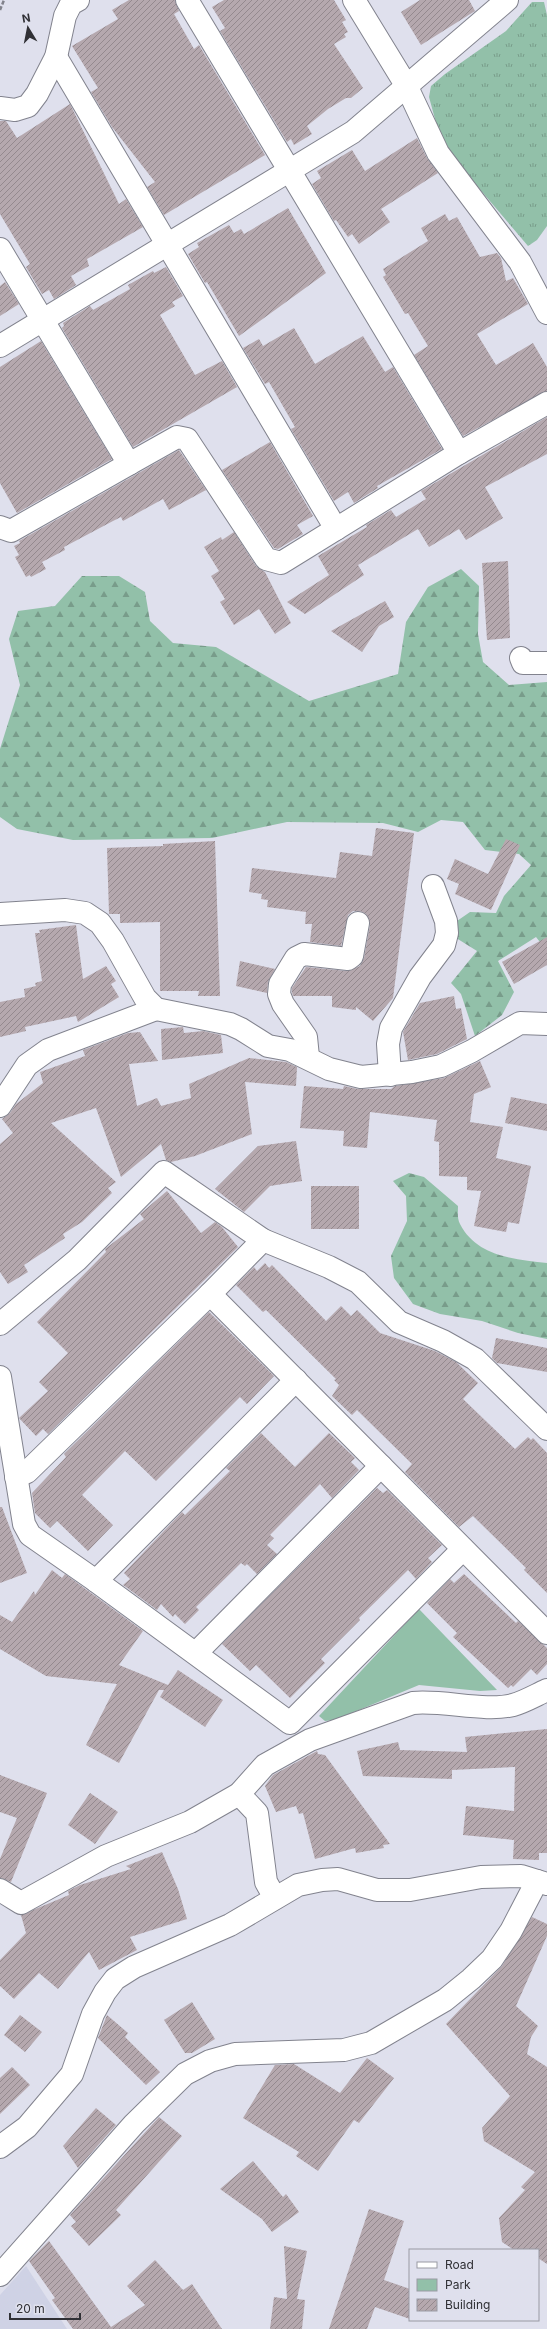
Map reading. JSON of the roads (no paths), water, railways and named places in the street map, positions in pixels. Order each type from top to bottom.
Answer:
[{"type":"street","points":[[0,108],[15,110],[28,106],[37,94],[56,57],[65,16],[72,4],[78,0]]},
{"type":"street","points":[[187,0],[459,453]]},
{"type":"street","points":[[354,0],[406,85],[438,153],[520,262],[547,313]]},
{"type":"street","points":[[0,346],[353,132],[506,0]]},
{"type":"street","points":[[56,57],[336,529]]},
{"type":"street","points":[[0,249],[129,464]]},
{"type":"street","points":[[0,527],[10,530],[177,437],[187,439],[266,559],[281,562],[459,453],[547,403]]},
{"type":"street","points":[[521,658],[523,663],[547,663]]},
{"type":"street","points":[[390,1075],[388,1044],[391,1028],[420,977],[444,945],[447,933],[446,921],[433,886]]},
{"type":"street","points":[[0,914],[65,910],[85,913],[100,923],[145,998],[156,1010]]},
{"type":"street","points":[[308,1057],[306,1037],[283,1004],[280,994],[280,984],[296,958],[304,954],[348,959],[352,956],[358,922]]},
{"type":"street","points":[[0,1106],[27,1065],[48,1050],[156,1010],[230,1024],[268,1046],[290,1050],[308,1057],[329,1069],[361,1077],[390,1075],[441,1066],[472,1051],[520,1023],[547,1024]]},
{"type":"street","points":[[0,1324],[77,1260],[164,1172],[263,1240],[329,1267],[358,1282],[399,1322],[443,1341],[475,1359],[547,1428]]},
{"type":"street","points":[[16,1477],[27,1472],[210,1294],[263,1240]]},
{"type":"street","points":[[210,1294],[547,1633]]},
{"type":"street","points":[[0,1377],[24,1524],[30,1534],[196,1653],[290,1723],[310,1740]]},
{"type":"street","points":[[96,1581],[296,1380]]},
{"type":"street","points":[[196,1653],[381,1466]]},
{"type":"street","points":[[290,1723],[463,1549]]},
{"type":"street","points":[[0,1890],[21,1903],[106,1856],[190,1822],[239,1794],[265,1765],[310,1740],[413,1703],[431,1701],[486,1706],[512,1705],[547,1690]]},
{"type":"street","points":[[239,1794],[257,1813],[266,1882],[275,1898]]},
{"type":"street","points":[[0,2147],[27,2127],[72,2074],[93,2014],[105,1992],[115,1979],[134,1967],[230,1925],[298,1885],[322,1880],[338,1879],[384,1890],[410,1890],[481,1877],[521,1876],[542,1883],[492,1959],[471,1979],[445,2000],[371,2044],[344,2050],[234,2054],[210,2061],[185,2074],[134,2124],[0,2275]]}]
